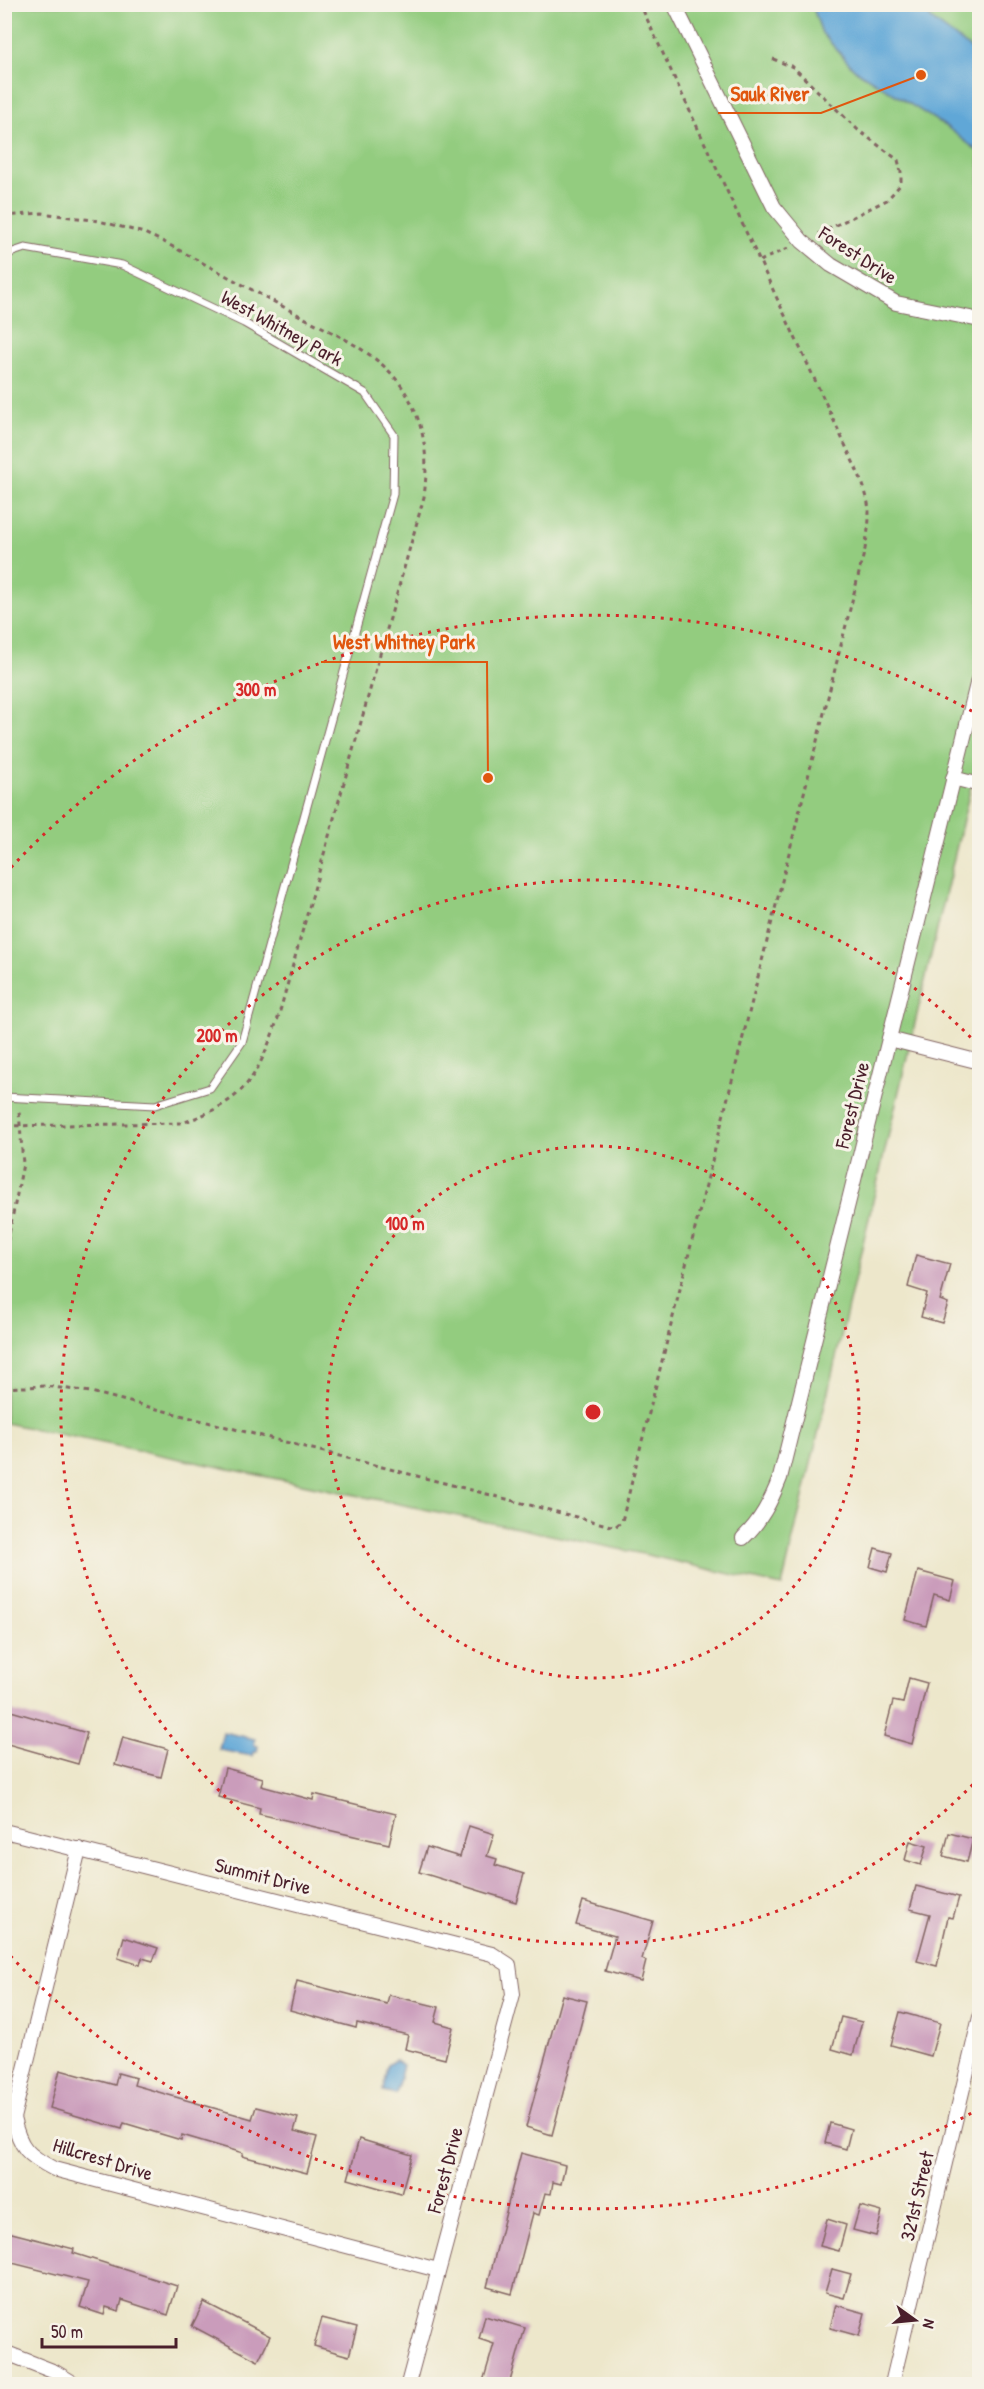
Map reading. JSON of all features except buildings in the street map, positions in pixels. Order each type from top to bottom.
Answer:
[{"type":"street","name":"Forest Drive","points":[[674,4],[774,207],[802,241],[831,265],[896,303],[980,320]]},
{"type":"street","name":"Forest Drive","points":[[743,1538],[755,1526],[771,1502],[780,1478],[980,672]]},
{"type":"street","points":[[953,778],[980,785]]},
{"type":"street","points":[[889,1039],[980,1062]]},
{"type":"street","name":"Summit Drive","points":[[4,1832],[492,1954],[509,1965]]},
{"type":"street","name":"Hillcrest Drive","points":[[79,1849],[13,2118],[17,2134],[31,2157],[54,2169],[438,2270]]},
{"type":"street","name":"Forest Drive","points":[[408,2385],[513,1994],[509,1965]]},
{"type":"street","name":"321st Street","points":[[892,2385],[980,2017]]},
{"type":"street","points":[[4,2352],[56,2372],[75,2385]]},
{"type":"lane","name":"West Whitney Park","points":[[4,255],[25,248],[122,265],[244,323],[365,393],[394,435],[393,494],[242,1042],[210,1088],[155,1105],[4,1096]]},
{"type":"path","points":[[4,1388],[45,1386],[91,1392],[615,1527],[622,1521],[862,560],[870,517],[869,502],[861,479],[640,4]]},
{"type":"path","points":[[739,8],[745,4]]},
{"type":"path","points":[[760,261],[887,200],[901,184],[898,160],[858,130],[794,67],[773,59]]},
{"type":"path","points":[[4,216],[42,213],[99,221],[144,233],[361,349],[401,385],[413,405],[424,435],[427,471],[424,497],[278,1018],[263,1061],[239,1094],[207,1115],[182,1123],[4,1126]]},
{"type":"path","points":[[4,1259],[23,1164],[19,1111]]},
{"type":"green space","points":[[5,5],[812,5],[822,33],[854,69],[947,127],[979,152],[980,748],[782,1586],[643,1554],[5,1423]]},
{"type":"green space","points":[[923,5],[979,5],[979,55],[931,19]]},
{"type":"water","points":[[812,5],[923,5],[931,19],[979,55],[979,152],[947,127],[854,69],[822,33]]},
{"type":"water","points":[[223,1732],[255,1739],[254,1745],[258,1746],[257,1752],[253,1752],[252,1756],[219,1750]]},
{"type":"water","points":[[395,2060],[403,2065],[396,2094],[383,2091],[387,2065]]},
{"type":"place","name":"Sauk River","points":[[921,75]]},
{"type":"place","name":"West Whitney Park","points":[[488,778]]}]
